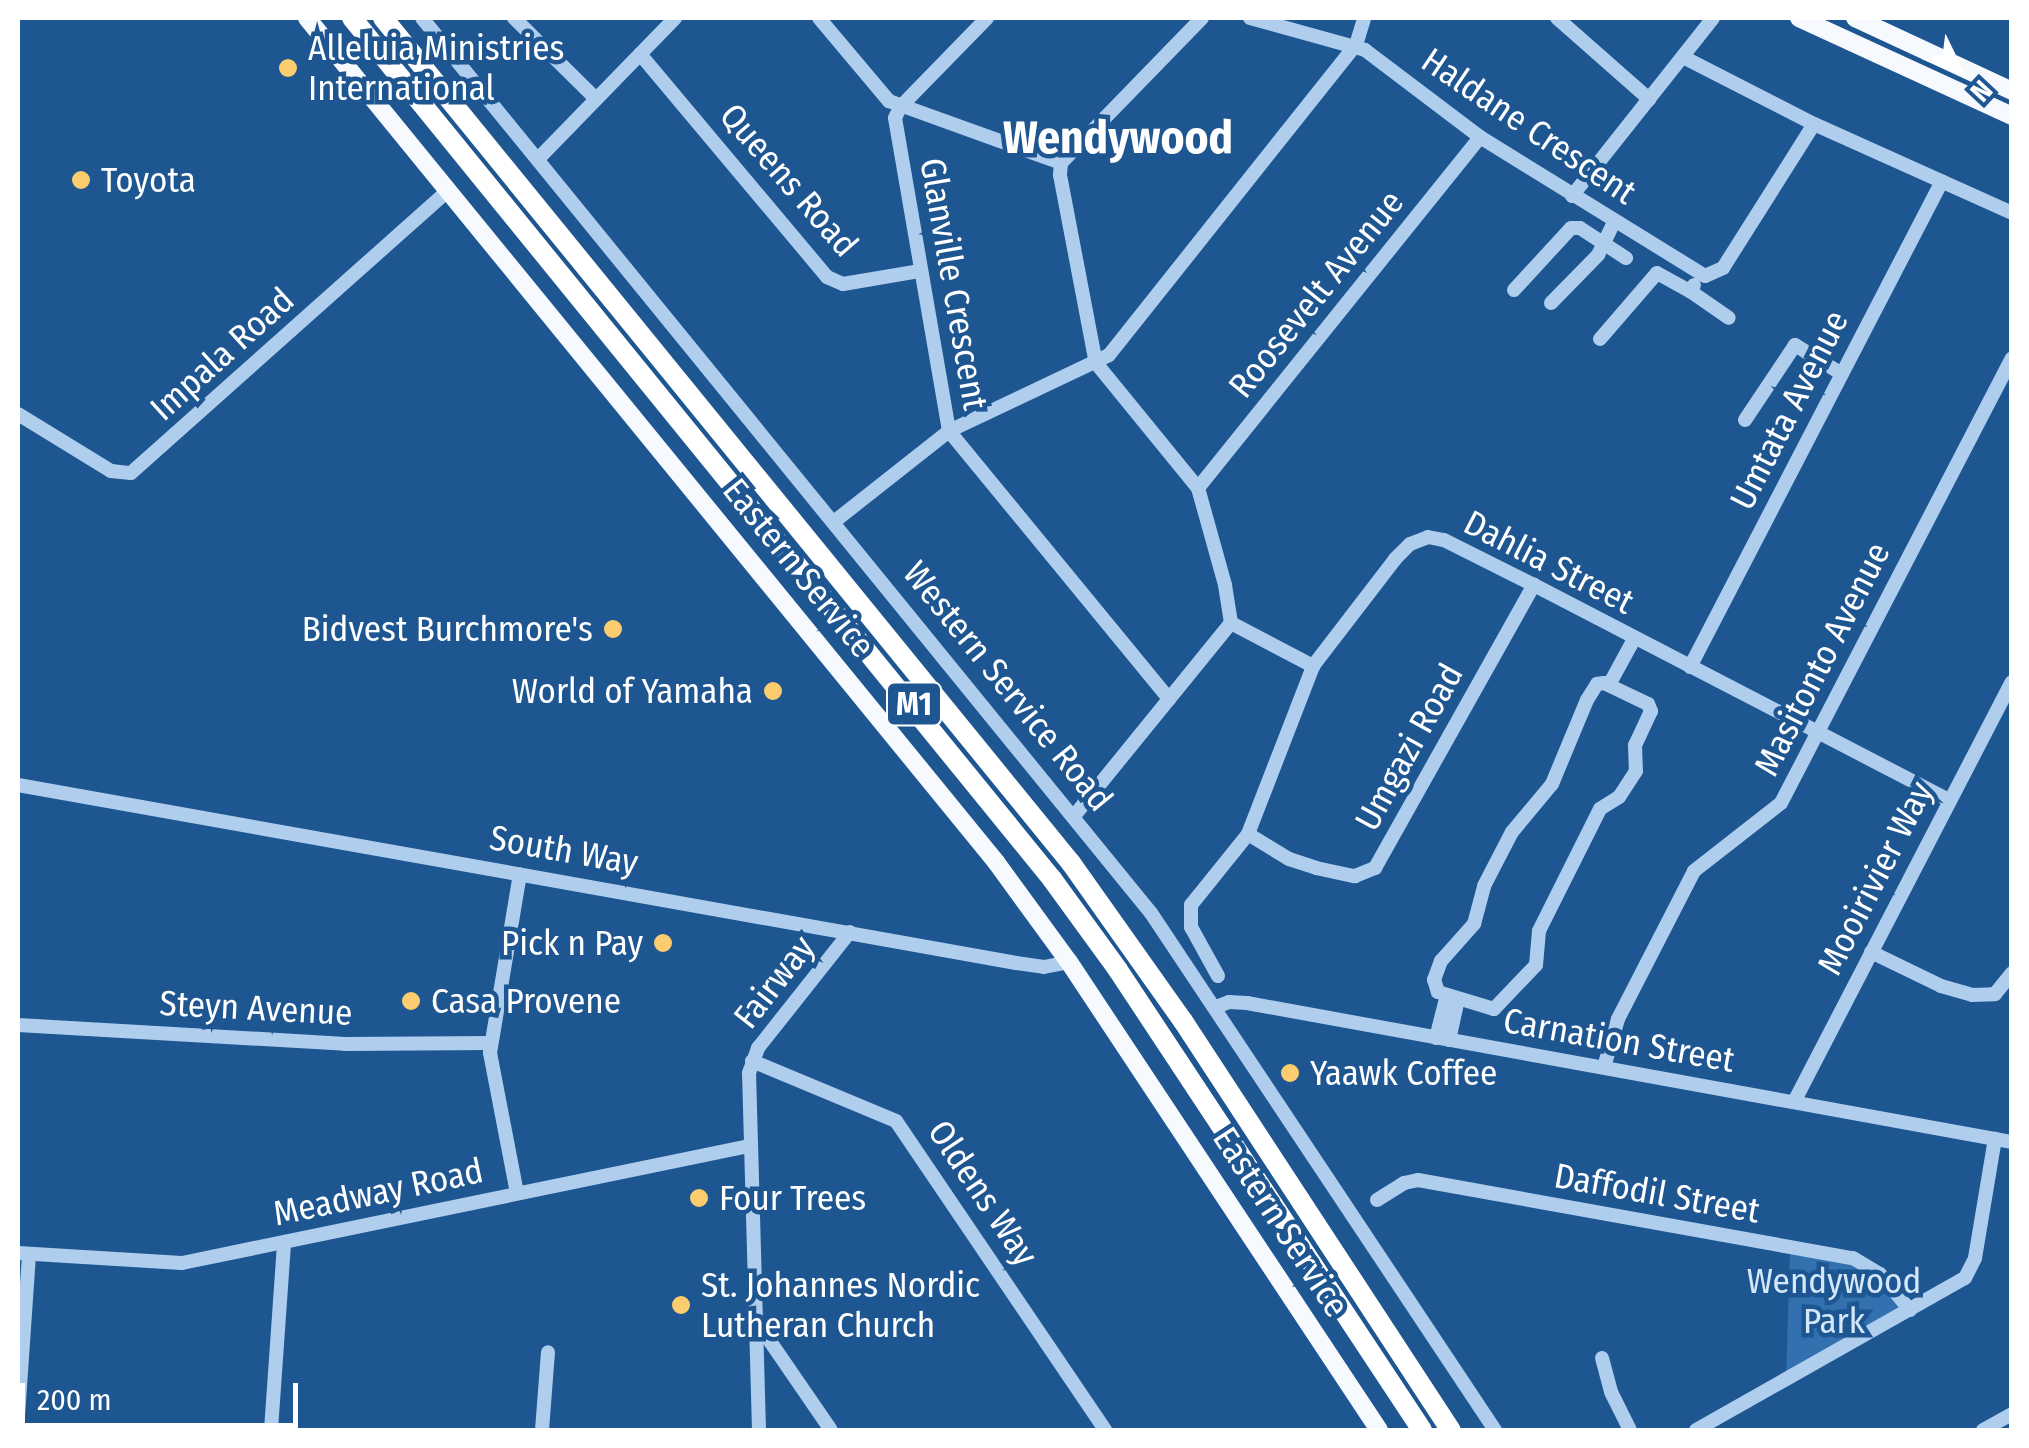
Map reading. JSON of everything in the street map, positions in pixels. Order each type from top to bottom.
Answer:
[{"type":"highway","name":"M1","points":[[352,18],[1052,878],[1118,970],[1422,1430]]},
{"type":"highway","name":"M1","points":[[383,18],[1071,863],[1183,1021],[1451,1430]]},
{"type":"main road","name":"Eastern Service","points":[[307,18],[932,782],[1070,962],[1380,1430]]},
{"type":"main road","points":[[1799,18],[2012,116]]},
{"type":"main road","points":[[1855,18],[2012,90]]},
{"type":"street","name":"Western Service Road","points":[[422,18],[1074,816],[1216,1007],[1494,1430]]},
{"type":"street","points":[[514,18],[596,99]]},
{"type":"street","points":[[538,159],[676,18]]},
{"type":"street","points":[[819,18],[876,88],[901,106],[1061,163]]},
{"type":"street","points":[[901,106],[987,18]]},
{"type":"street","points":[[1061,163],[1202,18]]},
{"type":"street","name":"Haldane Crescent","points":[[1250,18],[1356,45],[1480,137],[1706,275]]},
{"type":"street","points":[[835,521],[949,431],[1096,364],[1122,341],[1356,45],[1364,18]]},
{"type":"street","points":[[1557,18],[1649,99]]},
{"type":"street","points":[[1572,196],[1713,18]]},
{"type":"street","name":"Queens Road","points":[[640,54],[827,277],[843,284],[919,271]]},
{"type":"street","points":[[1682,56],[1814,124],[2012,213]]},
{"type":"street","name":"Glanville Crescent","points":[[901,106],[895,124],[949,431],[1168,699]]},
{"type":"street","points":[[1690,290],[1706,275],[1724,268],[1814,124]]},
{"type":"street","name":"Roosevelt Avenue","points":[[1198,488],[1480,137]]},
{"type":"street","points":[[1061,163],[1076,274],[1096,364],[1198,488],[1225,584],[1231,623],[1074,816]]},
{"type":"street","name":"Umtata Avenue","points":[[1690,667],[1942,181]]},
{"type":"street","name":"Impala Road","points":[[18,414],[111,472],[131,473],[448,191]]},
{"type":"street","points":[[1551,303],[1604,244],[1614,222]]},
{"type":"street","points":[[1514,290],[1565,231],[1580,228],[1626,258]]},
{"type":"street","points":[[1600,340],[1657,273],[1690,290],[1728,318]]},
{"type":"street","points":[[1744,420],[1795,346],[1842,374]]},
{"type":"street","name":"Masitonto Avenue","points":[[1604,1068],[1618,1019],[1690,878],[1704,861],[1778,808],[2012,358]]},
{"type":"street","name":"Dahlia Street","points":[[1218,976],[1191,927],[1189,910],[1248,834],[1313,666],[1396,559],[1419,540],[1444,540],[1949,800]]},
{"type":"street","name":"Umgazi Road","points":[[1248,834],[1275,852],[1316,868],[1355,876],[1375,868],[1534,585]]},
{"type":"street","points":[[1231,623],[1313,666]]},
{"type":"street","points":[[1609,685],[1634,639]]},
{"type":"street","name":"Mooirivier Way","points":[[1794,1102],[2012,682]]},
{"type":"street","points":[[1600,683],[1609,685],[1651,708],[1635,746],[1636,772],[1619,797],[1598,812],[1538,931],[1538,959],[1529,976],[1494,1009],[1452,997],[1434,986],[1440,961],[1474,924],[1484,886],[1515,826],[1554,780],[1561,753],[1592,690],[1600,683]]},
{"type":"street","name":"South Way","points":[[18,782],[1033,966],[1070,962]]},
{"type":"street","points":[[517,1193],[491,1066],[491,1043],[520,874]]},
{"type":"street","name":"Fairway","points":[[759,1430],[747,1089],[752,1060],[850,932]]},
{"type":"street","points":[[1871,952],[1942,986],[1972,995],[1995,994],[2012,973]]},
{"type":"street","points":[[1442,1039],[1452,997]]},
{"type":"street","name":"Carnation Street","points":[[1216,1007],[1229,1002],[1246,1003],[2012,1142]]},
{"type":"street","name":"Steyn Avenue","points":[[18,1025],[344,1044],[491,1043]]},
{"type":"street","name":"Oldens Way","points":[[752,1060],[896,1121],[1105,1430]]},
{"type":"street","points":[[1696,1430],[1953,1288],[1972,1266],[1995,1139]]},
{"type":"street","name":"Meadway Road","points":[[23,1254],[174,1264],[749,1146]]},
{"type":"street","name":"Daffodil Street","points":[[1377,1200],[1404,1182],[1418,1180],[1853,1258],[1880,1274],[1910,1310]]},
{"type":"street","points":[[272,1430],[284,1244]]},
{"type":"street","points":[[18,1416],[23,1254]]},
{"type":"street","points":[[756,1320],[831,1430]]},
{"type":"street","points":[[542,1430],[548,1352]]},
{"type":"street","points":[[1602,1358],[1611,1392],[1630,1430]]},
{"type":"street","points":[[1991,1428],[2012,1414]]},
{"type":"green space","name":"Wendywood Park","points":[[1790,1249],[1857,1261],[1915,1308],[1786,1379]]},
{"type":"place","name":"Alleluia Ministries International","points":[[288,68]]},
{"type":"place","name":"Toyota","points":[[81,180]]},
{"type":"place","name":"Bidvest Burchmore's","points":[[613,629]]},
{"type":"place","name":"World of Yamaha","points":[[773,691]]},
{"type":"place","name":"Pick n Pay","points":[[663,943]]},
{"type":"place","name":"Casa Provene","points":[[411,1001]]},
{"type":"place","name":"Yaawk Coffee","points":[[1290,1073]]},
{"type":"place","name":"Four Trees","points":[[699,1198]]},
{"type":"place","name":"St. Johannes Nordic Lutheran Church","points":[[681,1305]]},
{"type":"district","name":"Wendywood","points":[[1118,139]]}]
